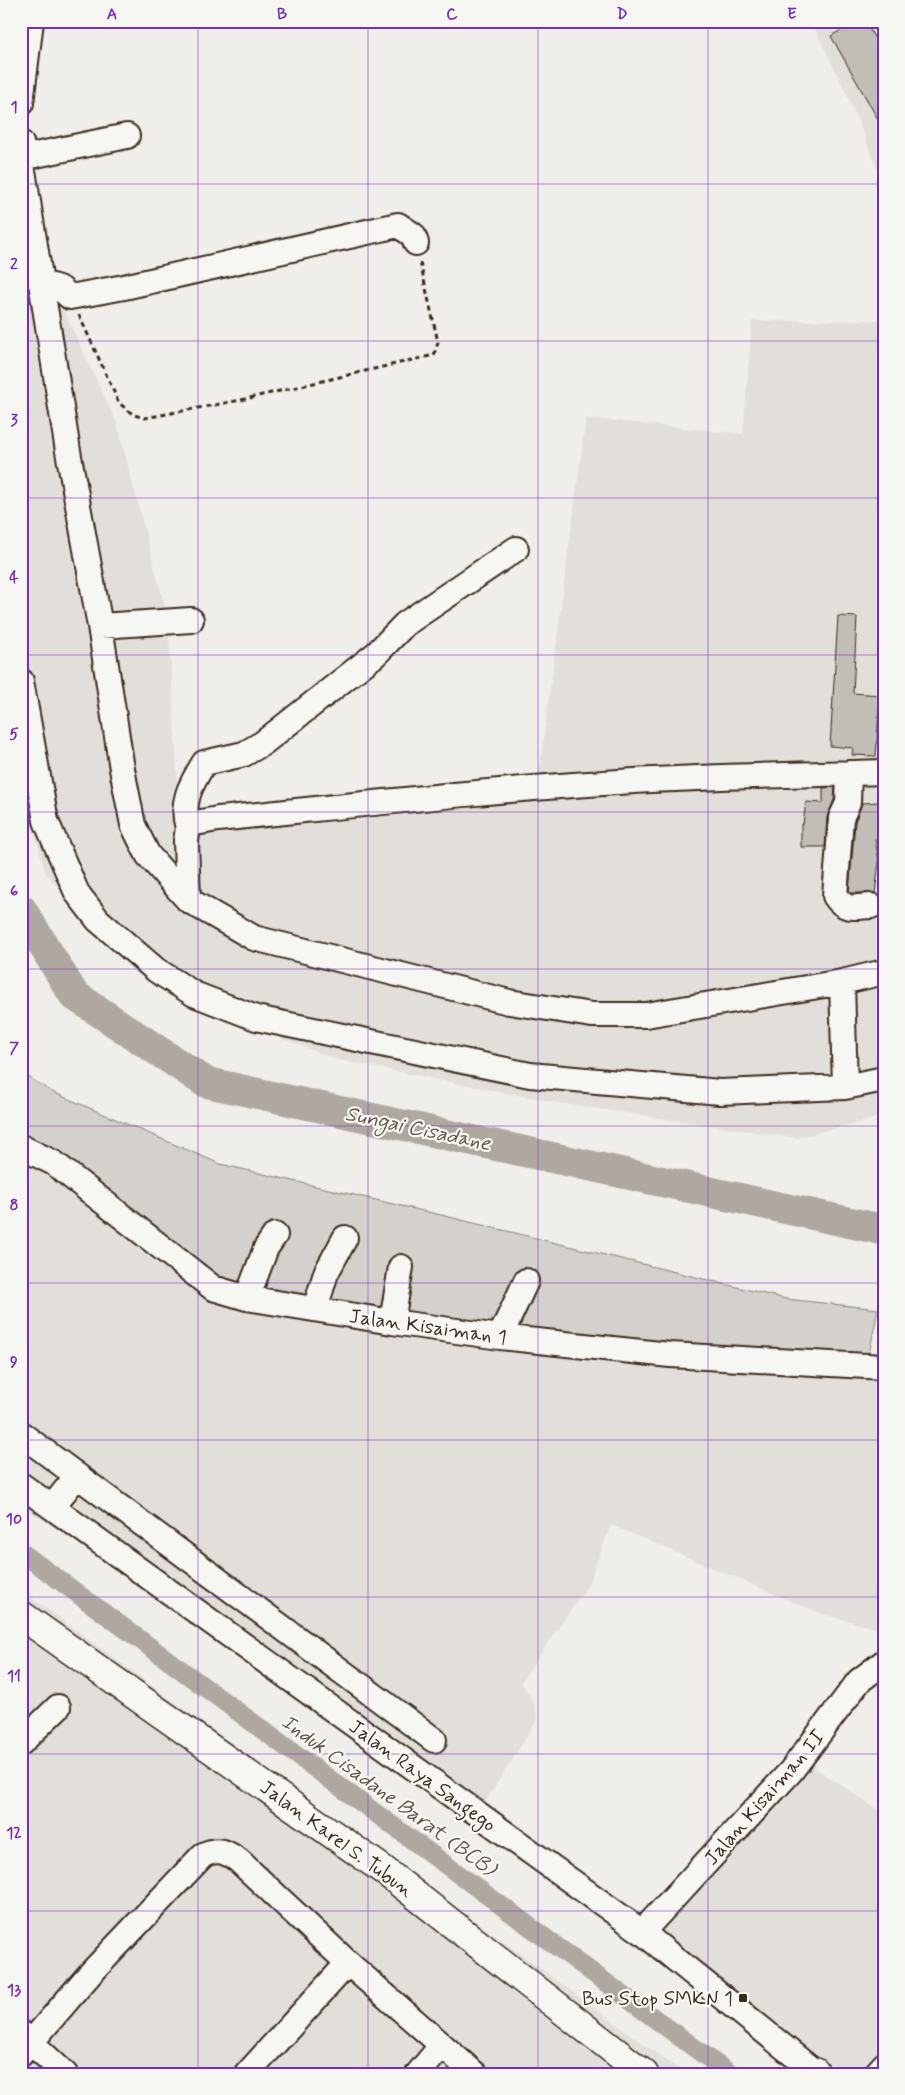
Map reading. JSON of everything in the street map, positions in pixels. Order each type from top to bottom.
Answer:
[{"type":"main road","name":"Jalan Karel S. Tubun","points":[[21,1615],[382,1869],[644,2074]]},
{"type":"street","points":[[21,103],[30,21]]},
{"type":"street","points":[[21,158],[127,136]]},
{"type":"street","points":[[21,143],[34,290],[100,626],[122,769],[134,825],[148,855],[188,900],[254,938],[509,1002],[592,1014],[646,1015],[842,982],[884,972]]},
{"type":"street","points":[[34,290],[61,289],[70,297],[124,287],[398,225],[413,235],[416,243]]},
{"type":"street","points":[[188,900],[186,841],[188,828],[183,814],[190,785],[204,763],[244,754],[264,743],[376,654],[406,624],[516,549]]},
{"type":"street","points":[[100,626],[191,620]]},
{"type":"street","points":[[21,682],[46,821],[77,893],[98,920],[156,970],[194,994],[256,1018],[530,1075],[720,1092],[845,1087],[884,1079]]},
{"type":"street","points":[[188,828],[195,823],[218,819],[458,794],[642,780],[774,774],[884,772]]},
{"type":"street","points":[[850,773],[848,803],[841,818],[835,896],[840,904],[848,907],[871,906]]},
{"type":"street","points":[[842,982],[845,1087]]},
{"type":"street","name":"Jalan Kisaiman 1","points":[[21,1146],[54,1163],[213,1288],[246,1298],[392,1322],[500,1337],[670,1355],[884,1366]]},
{"type":"street","points":[[246,1298],[266,1248],[275,1235]]},
{"type":"street","points":[[315,1309],[326,1273],[345,1238]]},
{"type":"street","points":[[392,1322],[401,1266]]},
{"type":"street","points":[[500,1337],[526,1282]]},
{"type":"street","points":[[21,1434],[434,1740]]},
{"type":"street","points":[[52,1507],[77,1476]]},
{"type":"street","name":"Jalan Raya Sangego","points":[[21,1485],[642,1932],[815,2073]]},
{"type":"street","name":"Jalan Kisaiman II","points":[[642,1932],[791,1771],[859,1681],[884,1662]]},
{"type":"street","points":[[21,1743],[58,1707]]},
{"type":"street","points":[[65,2074],[24,2043],[203,1855],[220,1850],[238,1860],[348,1963],[475,2074]]},
{"type":"street","points":[[247,2074],[348,1963]]},
{"type":"street","points":[[418,2074],[442,2045]]},
{"type":"street","points":[[876,2074],[884,2065]]},
{"type":"path","points":[[70,297],[119,403],[134,415],[144,418],[241,400],[434,355],[438,342],[416,243]]},
{"type":"shaded area","points":[[21,21],[34,29],[26,161],[50,282],[117,423],[168,619],[180,821],[539,774],[586,418],[743,434],[752,321],[884,320],[884,1116],[797,1138],[564,1104],[338,1060],[215,1013],[135,973],[45,872],[21,781]]},
{"type":"shaded area","points":[[811,21],[884,21],[884,186],[849,99]]},
{"type":"shaded area","points":[[21,1072],[50,1091],[220,1164],[445,1216],[786,1299],[878,1309],[865,1374],[229,1303],[58,1157],[21,1134]]},
{"type":"shaded area","points":[[21,1134],[58,1157],[884,1375],[884,1642],[879,1629],[822,1614],[611,1525],[588,1585],[521,1682],[534,1703],[538,1719],[477,1815],[21,1505]]},
{"type":"shaded area","points":[[21,1590],[685,2074],[21,2074]]},
{"type":"shaded area","points":[[799,1757],[884,1814],[884,2074],[802,2074],[642,1928]]},
{"type":"building","points":[[857,21],[865,21],[884,55],[884,130],[831,36]]},
{"type":"building","points":[[838,616],[857,617],[853,693],[880,695],[876,756],[852,755],[853,748],[830,746]]},
{"type":"building","points":[[835,787],[834,800],[827,817],[825,847],[801,847],[801,824],[803,824],[806,802],[823,803],[823,788]]},
{"type":"building","points":[[880,802],[881,839],[875,839],[879,862],[875,893],[851,893],[849,892],[855,822],[862,803]]},
{"type":"waterway","name":"Sungai Cisadane","points":[[21,909],[74,995],[205,1082],[884,1230]]},
{"type":"waterway","name":"Induk Cisadane Barat (BCB)","points":[[21,1552],[730,2074]]},
{"type":"place","name":"Bus Stop SMKN 1","points":[[743,1998]]}]
